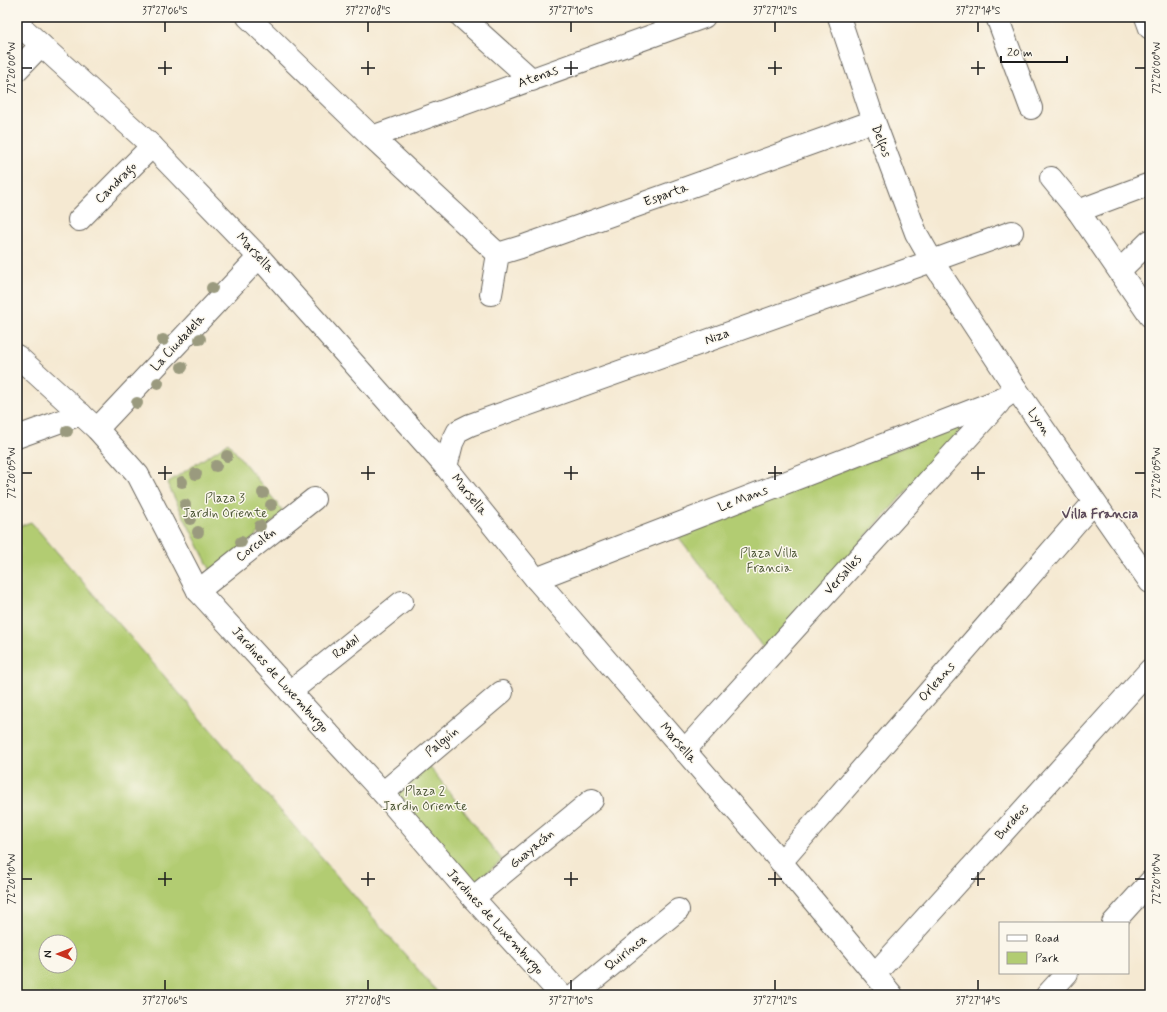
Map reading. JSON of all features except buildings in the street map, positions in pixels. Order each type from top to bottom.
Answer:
[{"type":"street","points":[[248,17],[372,137],[498,254],[491,294]]},
{"type":"street","points":[[462,17],[532,80]]},
{"type":"street","name":"Atenas","points":[[372,137],[704,17]]},
{"type":"street","name":"Delfos","points":[[839,17],[874,121],[916,233],[932,261]]},
{"type":"street","points":[[997,17],[1031,108]]},
{"type":"street","points":[[1146,17],[1150,28]]},
{"type":"street","name":"Marsella","points":[[17,23],[152,146],[259,257],[446,466],[536,579],[781,862],[892,995]]},
{"type":"street","points":[[17,70],[41,45]]},
{"type":"street","name":"Esparta","points":[[498,254],[874,121]]},
{"type":"street","name":"Candrago","points":[[79,220],[152,146]]},
{"type":"street","points":[[1051,178],[1078,211],[1120,270],[1150,316]]},
{"type":"street","points":[[1078,211],[1150,184]]},
{"type":"street","name":"Niza","points":[[446,466],[452,443],[458,431],[470,425],[1012,232]]},
{"type":"street","points":[[1120,270],[1150,241]]},
{"type":"street","name":"La Ciudadela","points":[[97,429],[259,257]]},
{"type":"street","name":"Lyon","points":[[932,261],[1009,394],[1094,502],[1150,582]]},
{"type":"street","name":"Jardines de Luxemburgo","points":[[17,356],[97,429],[138,475],[198,591],[383,793],[473,898],[561,995]]},
{"type":"street","name":"Le Mans","points":[[536,579],[1009,394]]},
{"type":"street","name":"Versalles","points":[[684,750],[1009,394]]},
{"type":"street","points":[[17,437],[81,414]]},
{"type":"street","name":"Corcolén","points":[[198,591],[314,499]]},
{"type":"street","name":"Orleans","points":[[781,862],[1094,502]]},
{"type":"street","name":"Radal","points":[[290,692],[402,602]]},
{"type":"street","name":"Burdeos","points":[[875,974],[1150,670]]},
{"type":"street","name":"Palguín","points":[[383,793],[502,692]]},
{"type":"street","name":"Guayacán","points":[[473,898],[592,800]]},
{"type":"street","points":[[1114,922],[1150,882]]},
{"type":"street","name":"Quirinca","points":[[575,995],[678,910]]},
{"type":"street","points":[[1047,995],[1066,974]]},
{"type":"green space","name":"Plaza Villa Francia","points":[[968,422],[765,649],[677,535]]},
{"type":"green space","name":"Plaza 3 Jardin Oriente","points":[[228,443],[284,512],[212,573],[167,483]]},
{"type":"green space","points":[[31,522],[440,995],[17,995],[17,527]]},
{"type":"green space","name":"Plaza 2 Jardin Oriente","points":[[429,766],[502,860],[471,886],[393,795]]},
{"type":"district","name":"Villa Francia","points":[[1100,514]]}]
